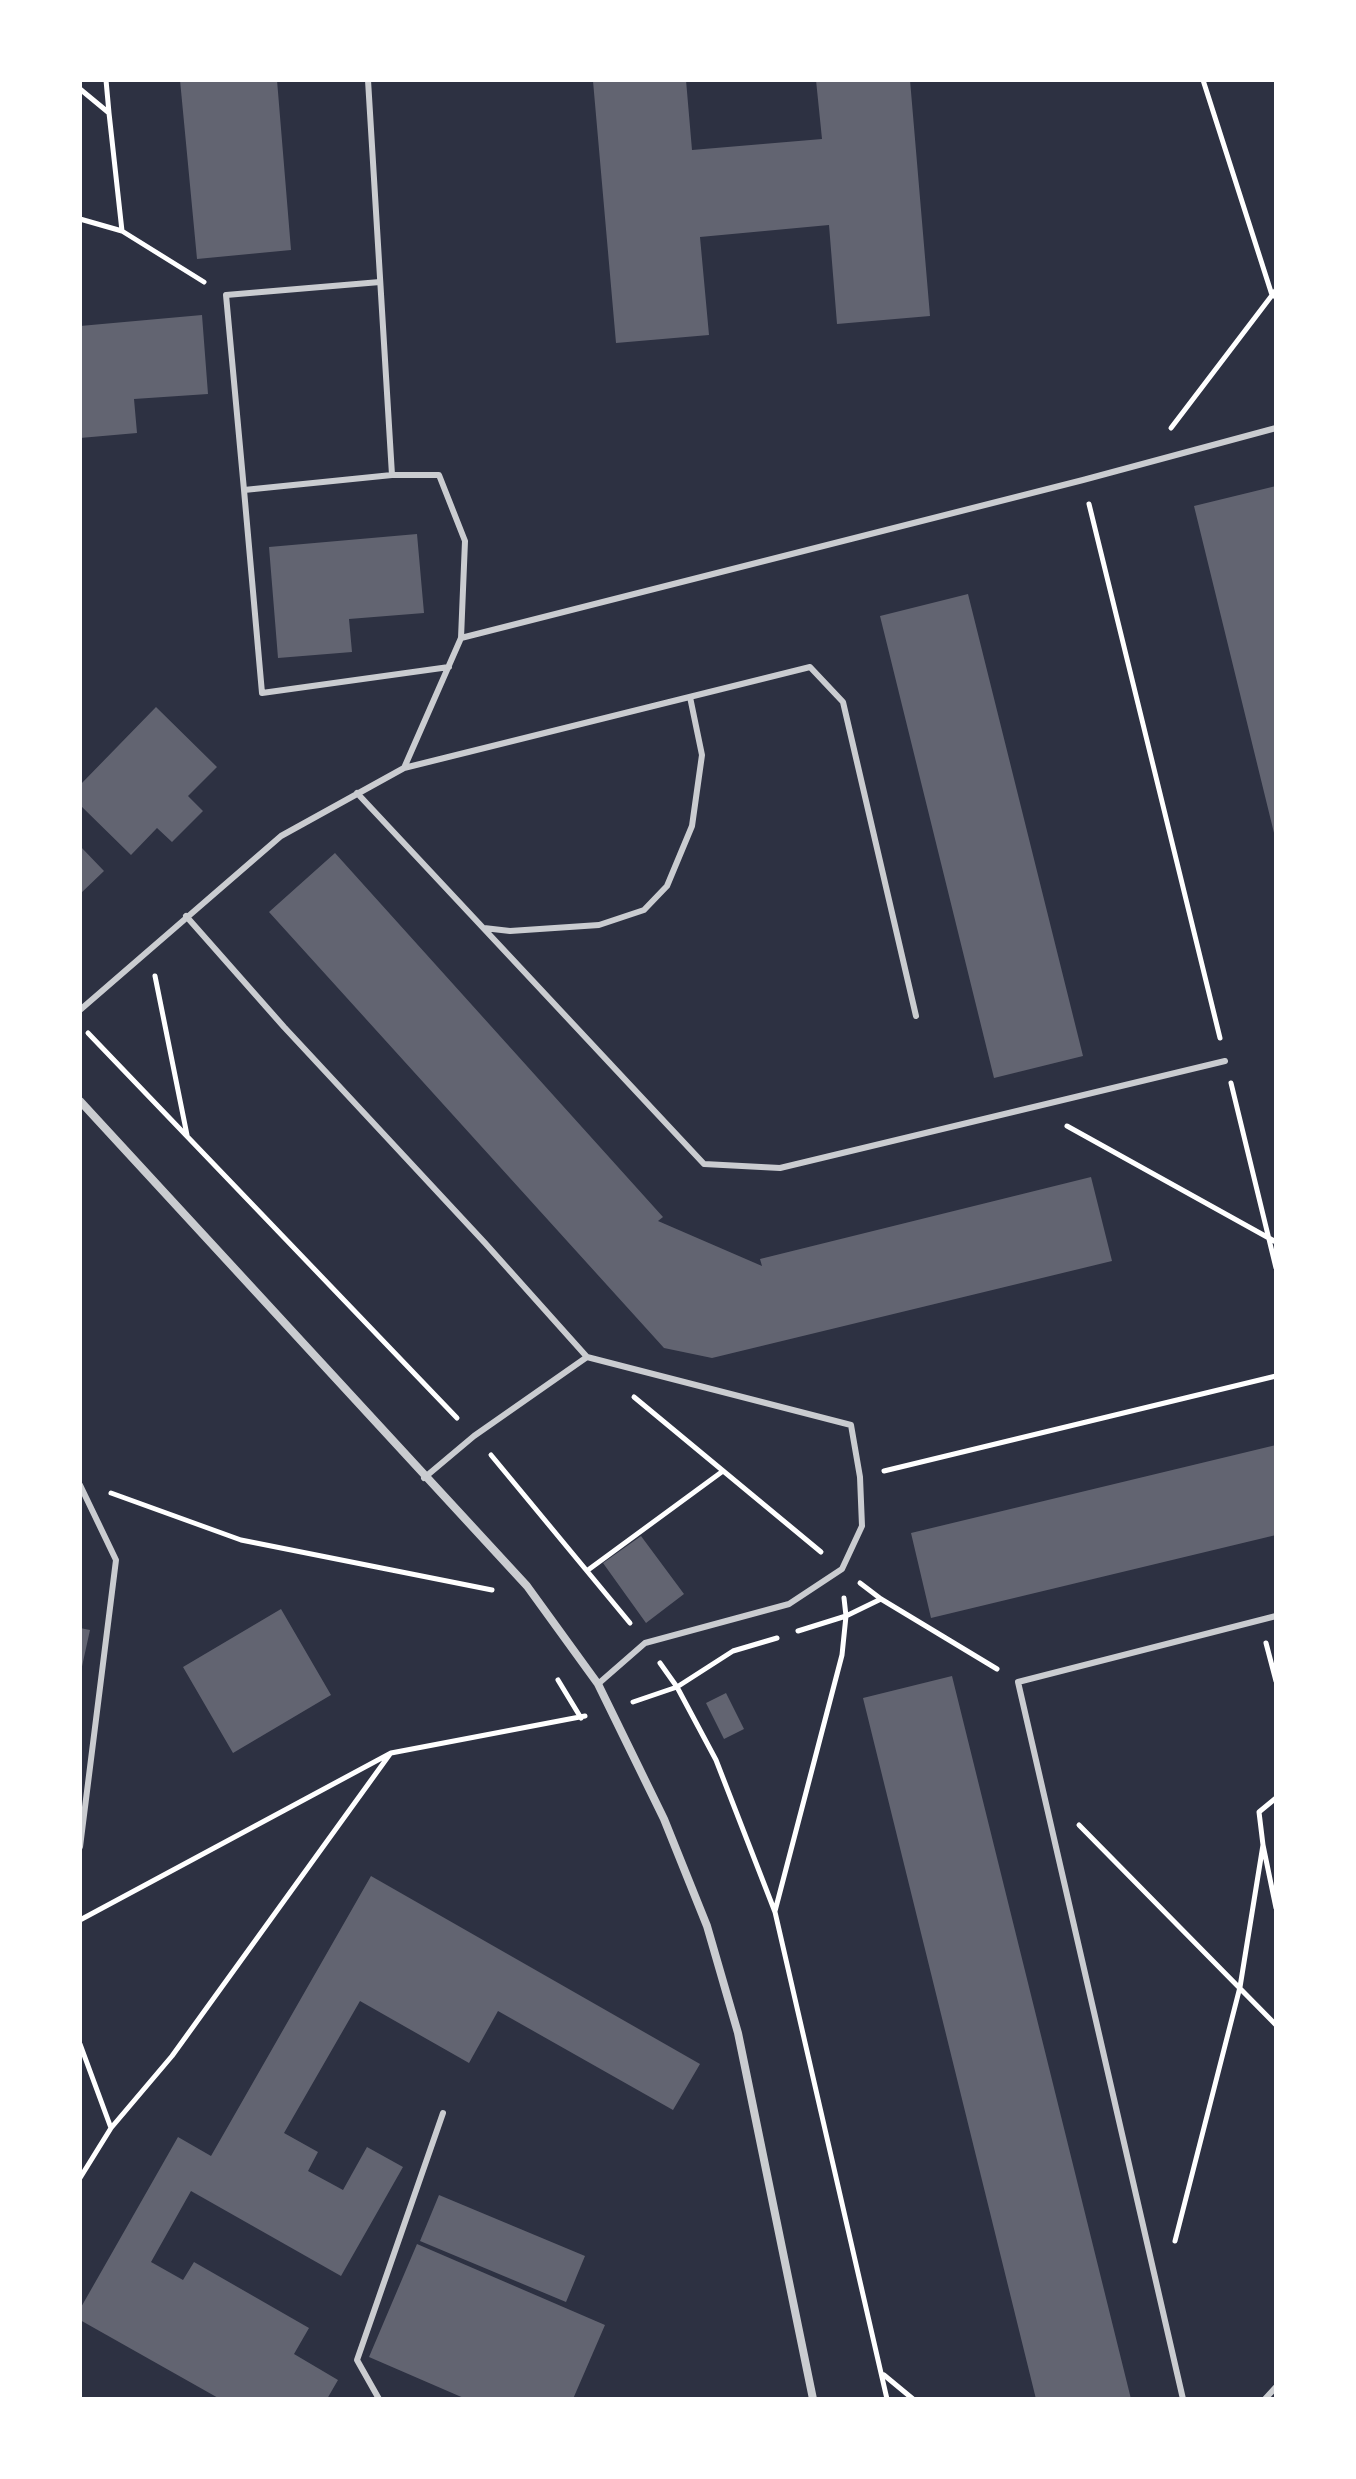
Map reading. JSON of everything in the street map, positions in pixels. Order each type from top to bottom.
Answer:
[{"type":"street","points":[[80,1101],[424,1478],[527,1586],[598,1684],[664,1819],[707,1926],[738,2033],[813,2399]]},
{"type":"lane","points":[[368,80],[392,475]]},
{"type":"lane","points":[[380,282],[226,295],[262,693],[449,667]]},
{"type":"lane","points":[[461,638],[1276,428]]},
{"type":"lane","points":[[244,490],[392,475],[439,475],[465,541],[461,638],[404,768]]},
{"type":"lane","points":[[80,1010],[281,836],[404,768],[810,667],[843,702],[916,1016]]},
{"type":"lane","points":[[484,928],[510,931],[599,925],[644,910],[667,886],[692,826],[702,755],[690,697]]},
{"type":"lane","points":[[357,793],[704,1164],[780,1168],[1225,1061]]},
{"type":"lane","points":[[186,916],[587,1357],[851,1425],[860,1477],[862,1526],[842,1569],[789,1604],[645,1643],[598,1684]]},
{"type":"lane","points":[[424,1478],[474,1436],[587,1357]]},
{"type":"lane","points":[[80,1485],[116,1560],[80,1847]]},
{"type":"lane","points":[[1183,2399],[1018,1682],[1276,1616]]},
{"type":"lane","points":[[379,2399],[357,2360],[443,2113]]},
{"type":"lane","points":[[1265,2399],[1276,2387]]},
{"type":"path","points":[[106,80],[122,231]]},
{"type":"path","points":[[1143,464],[1275,294],[1203,80]]},
{"type":"path","points":[[80,89],[109,113]]},
{"type":"path","points":[[80,219],[122,231],[226,295]]},
{"type":"path","points":[[1083,480],[1276,1268]]},
{"type":"path","points":[[150,948],[187,1136]]},
{"type":"path","points":[[1034,1107],[1276,1242]]},
{"type":"path","points":[[860,1477],[1276,1376]]},
{"type":"path","points":[[632,1395],[881,1599],[1018,1682]]},
{"type":"path","points":[[588,1570],[723,1471]]},
{"type":"path","points":[[108,1492],[241,1540],[494,1590]]},
{"type":"path","points":[[775,1912],[842,1655],[846,1616],[842,1569]]},
{"type":"path","points":[[80,1920],[391,1753],[571,1720],[610,1709],[677,1687],[733,1651],[846,1616],[881,1599]]},
{"type":"path","points":[[1260,1620],[1276,1681]]},
{"type":"path","points":[[80,2178],[111,2128],[172,2056],[391,1753]]},
{"type":"path","points":[[1042,1788],[1276,2025]]},
{"type":"path","points":[[1276,1798],[1259,1812],[1276,1908]]},
{"type":"path","points":[[1174,2245],[1240,1987],[1263,1845]]},
{"type":"path","points":[[80,2044],[111,2128]]},
{"type":"path","points":[[883,2374],[913,2399]]},
{"type":"building","points":[[180,80],[277,80],[291,250],[197,259]]},
{"type":"building","points":[[686,80],[692,150],[822,139],[816,80],[910,80],[930,316],[837,324],[829,225],[700,237],[709,335],[616,343],[593,81]]},
{"type":"building","points":[[202,315],[208,394],[134,399],[137,433],[80,438],[80,326]]},
{"type":"building","points":[[1276,486],[1276,836],[1275,837],[1194,506]]},
{"type":"building","points":[[417,534],[424,613],[349,619],[352,652],[278,658],[269,547]]},
{"type":"building","points":[[968,594],[1083,1056],[994,1078],[880,616]]},
{"type":"building","points":[[156,707],[217,767],[188,796],[203,811],[172,842],[157,828],[131,855],[80,805],[80,785]]},
{"type":"building","points":[[80,846],[104,871],[80,894]]},
{"type":"building","points":[[335,853],[663,1217],[658,1221],[762,1266],[760,1259],[1091,1177],[1112,1261],[712,1358],[664,1348],[269,912]]},
{"type":"building","points":[[1276,1445],[1276,1535],[931,1618],[911,1533]]},
{"type":"building","points":[[641,1536],[684,1594],[646,1623],[603,1563]]},
{"type":"building","points":[[281,1609],[331,1695],[233,1753],[183,1667]]},
{"type":"building","points":[[80,1628],[90,1630],[81,1671],[80,1671]]},
{"type":"building","points":[[952,1676],[1131,2399],[1036,2399],[863,1698]]},
{"type":"building","points":[[726,1693],[744,1729],[724,1739],[706,1703]]},
{"type":"building","points":[[371,1876],[700,2064],[673,2110],[498,2011],[469,2063],[360,2001],[284,2133],[318,2152],[308,2171],[343,2190],[367,2147],[403,2167],[341,2276],[191,2191],[151,2262],[183,2280],[194,2262],[309,2328],[294,2354],[338,2380],[327,2399],[220,2399],[80,2320],[80,2309],[178,2137],[211,2156]]},
{"type":"building","points":[[439,2195],[585,2256],[566,2302],[420,2241]]},
{"type":"building","points":[[417,2244],[605,2325],[573,2399],[466,2399],[369,2357]]}]
